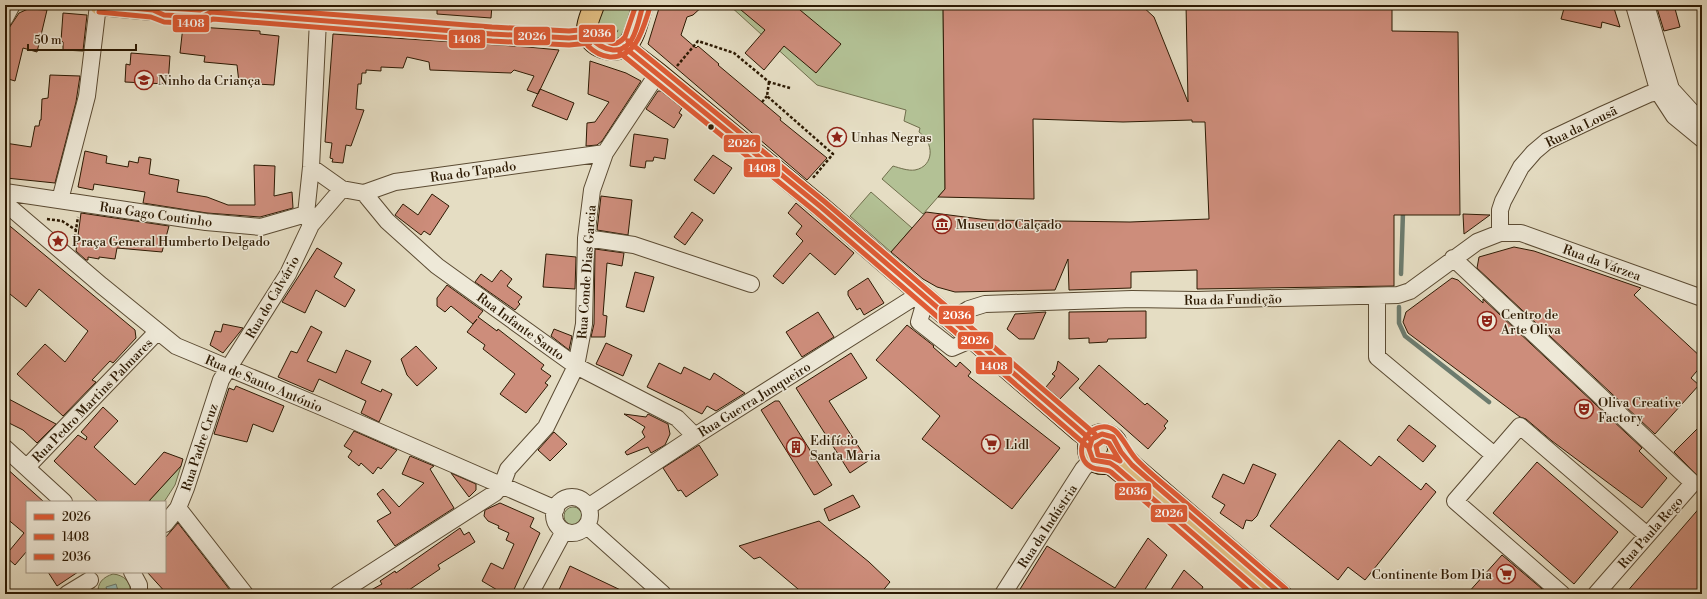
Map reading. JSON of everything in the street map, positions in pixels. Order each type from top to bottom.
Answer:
[{"type":"main road","points":[[99,5],[160,8]]},
{"type":"main road","points":[[594,5],[587,28],[594,31],[599,47],[606,50],[614,50],[623,40],[631,40],[643,5]]},
{"type":"main road","points":[[623,40],[666,71],[820,207],[1081,433],[1123,473],[1263,594]]},
{"type":"main road","points":[[1103,453],[1132,464],[1281,594]]},
{"type":"street","points":[[5,18],[12,5]]},
{"type":"street","points":[[60,200],[87,96],[99,5]]},
{"type":"street","points":[[1634,5],[1650,42],[1674,116],[1702,139]]},
{"type":"street","points":[[1646,5],[1650,42]]},
{"type":"street","points":[[160,8],[164,15],[202,17],[207,8],[318,20],[492,34],[569,38],[594,31]]},
{"type":"street","name":"Rua do Calvário","points":[[228,367],[288,274],[309,219],[318,20]]},
{"type":"street","name":"Rua Conde Dias Garcia","points":[[338,594],[495,493],[502,485],[508,469],[546,427],[576,366],[584,324],[586,238],[592,190],[605,153],[666,71]]},
{"type":"street","points":[[1665,91],[1702,123]]},
{"type":"street","name":"Rua da Lousã","points":[[1500,233],[1500,210],[1503,201],[1521,167],[1534,152],[1547,141],[1602,115],[1649,94],[1665,91]]},
{"type":"street","name":"Rua do Tapado","points":[[342,189],[364,193],[395,182],[605,153]]},
{"type":"street","points":[[311,167],[342,189]]},
{"type":"street","name":"Rua do Calvário","points":[[309,219],[342,189]]},
{"type":"street","name":"Rua Gago Coutinho","points":[[5,192],[206,222],[261,227],[309,219]]},
{"type":"street","name":"Rua Infante Santo","points":[[364,193],[388,221],[437,266],[576,366],[677,418],[695,436]]},
{"type":"street","name":"Rua de Santo António","points":[[5,203],[157,332],[176,346],[556,509]]},
{"type":"street","name":"Rua da Fundição","points":[[951,320],[969,309],[985,304],[1124,299],[1196,300],[1398,296],[1410,291],[1453,258],[1477,242],[1500,233]]},
{"type":"street","name":"Rua da Várzea","points":[[1500,233],[1521,233],[1702,298]]},
{"type":"street","points":[[586,238],[634,245],[751,284]]},
{"type":"street","name":"Rua Paula Rego","points":[[1453,258],[1692,483],[1596,594]]},
{"type":"street","points":[[923,295],[919,322],[952,348],[973,339]]},
{"type":"street","name":"Rua Guerra Junqueiro","points":[[588,507],[695,436],[923,295]]},
{"type":"street","points":[[1377,296],[1377,357],[1494,455]]},
{"type":"street","name":"Rua Pedro Martins Palmares","points":[[27,467],[157,332]]},
{"type":"street","name":"Rua Padre Cruz","points":[[166,523],[178,508],[221,380],[228,367]]},
{"type":"street","points":[[1562,594],[1455,501],[1520,426],[1648,534]]},
{"type":"street","points":[[5,448],[63,501]]},
{"type":"street","name":"Rua da Indústria","points":[[1003,594],[1083,469],[1103,453]]},
{"type":"street","points":[[571,497],[581,500],[588,507],[590,517],[587,526],[578,532],[574,533],[564,531],[555,519],[556,509],[562,501],[571,497]]},
{"type":"street","points":[[178,508],[246,594]]},
{"type":"street","points":[[587,526],[663,594]]},
{"type":"street","points":[[530,594],[564,531]]},
{"type":"street","points":[[67,594],[92,582]]},
{"type":"path","points":[[594,31],[623,40]]},
{"type":"path","points":[[666,71],[698,41],[734,53],[769,82],[790,88]]},
{"type":"path","points":[[762,102],[767,96],[769,82]]},
{"type":"path","points":[[767,96],[833,154],[811,181]]},
{"type":"path","points":[[46,218],[62,221],[76,230]]},
{"type":"path","points":[[74,244],[76,226]]},
{"type":"green space","points":[[604,5],[632,5],[622,36],[616,41],[602,37],[599,33],[598,24]]},
{"type":"green space","points":[[729,5],[943,5],[945,189],[923,214],[882,179],[893,166],[907,170],[915,170],[922,168],[929,159],[930,147],[924,136],[919,132],[920,128],[904,121],[906,110],[817,85]]},
{"type":"green space","points":[[871,192],[912,228],[891,252],[850,216]]},
{"type":"green space","points":[[181,466],[175,485],[165,501],[150,500]]},
{"type":"green space","points":[[573,507],[579,510],[582,516],[579,522],[573,525],[567,522],[564,516],[567,510]]},
{"type":"green space","points":[[113,574],[121,576],[126,580],[130,586],[130,594],[98,594],[101,581]]},
{"type":"water","points":[[116,584],[119,594],[108,594],[106,587]]},
{"type":"building","points":[[437,5],[492,5],[491,18],[437,14]]},
{"type":"building","points":[[660,5],[704,5],[693,15],[687,17],[681,35],[696,48],[698,46],[719,64],[718,65],[781,118],[780,120],[827,158],[807,180],[648,44]]},
{"type":"building","points":[[735,5],[794,5],[841,44],[816,73],[784,46],[764,70],[745,53],[765,30]]},
{"type":"building","points":[[943,5],[1141,5],[1154,17],[1188,102],[1186,5],[1379,5],[1392,9],[1392,31],[1458,32],[1460,215],[1394,215],[1394,286],[1197,289],[1197,270],[1131,272],[1131,288],[1069,290],[1068,259],[1055,290],[955,292],[937,287],[923,279],[891,252],[926,212],[988,220],[1130,222],[1209,219],[1205,122],[1192,122],[1192,120],[1123,122],[1033,119],[1034,199],[938,197],[945,189]]},
{"type":"building","points":[[1565,5],[1613,5],[1620,27],[1602,22],[1601,28],[1561,19]]},
{"type":"building","points":[[1656,5],[1674,5],[1680,27],[1664,31]]},
{"type":"building","points":[[28,9],[47,10],[37,52],[23,48],[15,81],[5,78],[5,34],[19,13]]},
{"type":"building","points":[[63,13],[87,15],[83,51],[63,50],[63,42],[61,41]]},
{"type":"building","points":[[183,26],[260,31],[260,34],[279,36],[274,85],[239,83],[237,65],[204,62],[205,56],[180,53]]},
{"type":"building","points":[[333,34],[559,50],[538,94],[527,90],[534,76],[514,70],[511,73],[430,70],[429,62],[407,57],[403,68],[381,67],[381,71],[366,70],[366,73],[362,73],[361,84],[358,84],[356,109],[364,110],[351,146],[346,145],[343,163],[332,162],[333,159],[330,158],[332,143],[325,142]]},
{"type":"building","points":[[131,53],[170,56],[168,84],[125,82],[126,64],[130,65]]},
{"type":"building","points":[[590,61],[626,73],[641,81],[602,141],[597,145],[586,146],[587,123],[595,122],[609,102],[588,94]]},
{"type":"building","points":[[50,75],[80,76],[76,102],[55,183],[6,178],[5,143],[31,147],[35,126],[39,126],[41,120],[42,99],[48,98]]},
{"type":"building","points":[[540,89],[574,103],[567,120],[532,106]]},
{"type":"building","points":[[658,91],[661,91],[682,108],[679,113],[682,115],[674,128],[646,109]]},
{"type":"building","points":[[634,134],[668,139],[665,159],[654,157],[653,161],[646,161],[645,168],[630,166]]},
{"type":"building","points":[[85,151],[107,156],[106,163],[128,167],[129,161],[138,163],[139,157],[151,159],[149,174],[179,180],[177,192],[207,197],[228,205],[255,205],[254,165],[275,166],[274,196],[292,192],[293,208],[260,217],[207,213],[143,203],[145,192],[94,184],[93,190],[78,187]]},
{"type":"building","points":[[713,155],[732,168],[714,194],[694,180]]},
{"type":"building","points":[[432,194],[449,206],[430,235],[424,231],[421,235],[395,215],[403,204],[418,215]]},
{"type":"building","points":[[601,196],[632,200],[628,235],[597,230]]},
{"type":"building","points":[[796,203],[854,253],[835,275],[810,253],[783,284],[773,276],[803,241],[796,234],[802,226],[788,213]]},
{"type":"building","points":[[692,212],[703,220],[685,245],[674,237]]},
{"type":"building","points":[[81,213],[169,226],[162,252],[117,248],[115,259],[88,257],[88,260],[86,260],[76,251]]},
{"type":"building","points":[[1463,214],[1490,215],[1464,234]]},
{"type":"building","points":[[5,222],[135,330],[136,338],[113,363],[110,361],[92,380],[96,382],[63,416],[17,374],[45,344],[65,362],[88,331],[39,289],[26,307],[5,290]]},
{"type":"building","points":[[1514,247],[1534,251],[1641,288],[1634,295],[1702,358],[1702,365],[1691,378],[1699,385],[1655,434],[1477,268],[1479,257]]},
{"type":"building","points":[[317,248],[342,263],[334,277],[355,290],[345,307],[316,290],[305,313],[282,302]]},
{"type":"building","points":[[595,249],[624,253],[622,266],[607,263],[603,315],[607,316],[605,337],[591,337],[594,324]]},
{"type":"building","points":[[546,254],[576,257],[575,289],[543,287]]},
{"type":"building","points":[[501,270],[512,279],[507,286],[522,297],[518,302],[520,304],[515,310],[475,282],[481,274],[492,282]]},
{"type":"building","points":[[635,272],[654,277],[644,312],[626,307]]},
{"type":"building","points":[[868,278],[884,303],[864,315],[860,308],[857,310],[848,295],[848,291]]},
{"type":"building","points":[[1452,278],[1458,280],[1483,303],[1483,299],[1642,448],[1639,451],[1667,478],[1642,508],[1552,441],[1526,419],[1520,417],[1408,333],[1403,322],[1406,312]]},
{"type":"building","points":[[447,285],[483,311],[478,317],[497,331],[498,329],[544,365],[541,369],[551,376],[545,383],[548,385],[526,413],[500,394],[515,374],[483,349],[485,345],[467,332],[477,319],[473,324],[451,306],[445,312],[437,306],[437,298]]},
{"type":"building","points":[[1146,311],[1146,338],[1108,339],[1107,342],[1089,343],[1089,338],[1069,339],[1069,312]]},
{"type":"building","points":[[818,312],[834,337],[802,357],[786,332]]},
{"type":"building","points":[[1046,312],[1034,339],[1019,339],[1007,329],[1015,314]]},
{"type":"building","points":[[223,324],[243,328],[223,353],[210,345],[215,331],[221,332]]},
{"type":"building","name":"Lidl","points":[[907,325],[934,346],[933,347],[956,367],[960,362],[971,372],[968,376],[1060,448],[1012,509],[922,439],[940,416],[876,360]]},
{"type":"building","points":[[311,326],[322,332],[307,361],[336,373],[346,350],[371,361],[361,383],[381,392],[382,389],[392,394],[379,422],[361,413],[366,401],[319,379],[313,392],[278,377],[291,351],[297,353]]},
{"type":"building","points":[[554,329],[572,336],[569,350],[551,336]]},
{"type":"building","points":[[606,343],[632,355],[623,376],[596,364]]},
{"type":"building","points":[[416,346],[437,368],[417,386],[407,375],[401,359]]},
{"type":"building","points":[[851,353],[867,378],[829,401],[868,461],[850,473],[796,388]]},
{"type":"building","points":[[1058,361],[1079,379],[1060,399],[1046,387],[1055,376],[1052,374],[1056,370]]},
{"type":"building","points":[[659,363],[681,374],[684,367],[710,380],[714,373],[745,393],[716,411],[707,406],[702,414],[647,387]]},
{"type":"building","points":[[1099,365],[1145,405],[1147,403],[1168,421],[1164,426],[1166,428],[1148,449],[1079,388]]},
{"type":"building","points":[[236,386],[284,406],[273,432],[253,424],[247,442],[214,434],[229,388],[234,390]]},
{"type":"building","points":[[5,397],[56,424],[37,443],[23,430],[5,421]]},
{"type":"building","name":"Edifício Santa Maria","points":[[775,401],[779,401],[832,485],[817,494],[814,495],[761,410]]},
{"type":"building","points":[[103,407],[118,421],[94,447],[135,485],[164,452],[183,459],[181,466],[149,501],[97,501],[54,461],[78,435],[86,440],[87,437],[81,432]]},
{"type":"building","points":[[624,414],[646,417],[648,414],[668,424],[670,434],[665,445],[651,453],[648,447],[627,455],[625,452],[645,437],[642,432],[645,427]]},
{"type":"building","points":[[1702,424],[1702,480],[1674,452]]},
{"type":"building","points":[[1409,425],[1436,446],[1423,462],[1397,440]]},
{"type":"building","points":[[354,431],[397,450],[381,469],[378,467],[373,474],[361,463],[359,466],[348,457],[352,451],[344,446]]},
{"type":"building","points":[[554,432],[567,444],[550,461],[538,450]]},
{"type":"building","points":[[1339,440],[1371,466],[1379,456],[1421,490],[1426,483],[1436,492],[1365,580],[1348,567],[1338,580],[1270,526]]},
{"type":"building","points":[[699,445],[718,475],[686,497],[681,490],[678,491],[663,468]]},
{"type":"building","points":[[410,456],[434,466],[430,469],[454,508],[395,546],[377,521],[391,513],[377,494],[383,489],[399,507],[424,483],[402,474]]},
{"type":"building","points":[[1537,462],[1618,532],[1574,584],[1493,513]]},
{"type":"building","points":[[1253,464],[1276,474],[1257,516],[1252,521],[1246,520],[1243,529],[1220,513],[1225,505],[1212,497],[1223,474],[1244,484]]},
{"type":"building","points":[[5,467],[43,501],[26,501],[26,552],[15,565],[5,556],[24,533],[5,517]]},
{"type":"building","points":[[451,473],[476,484],[476,490],[469,497]]},
{"type":"building","points":[[853,495],[860,507],[829,521],[824,509]]},
{"type":"building","points":[[500,503],[534,518],[530,527],[540,533],[512,594],[504,594],[482,581],[491,563],[503,569],[514,544],[506,540],[509,533],[498,528],[499,526],[488,521],[484,516],[485,510]]},
{"type":"building","points":[[1702,505],[1702,594],[1625,594]]},
{"type":"building","points":[[819,521],[869,562],[890,582],[880,594],[804,594],[760,557],[754,559],[739,546]]},
{"type":"building","points":[[178,523],[233,594],[167,594],[148,573],[166,573],[166,537]]},
{"type":"building","points":[[460,528],[464,535],[469,532],[475,542],[438,565],[440,569],[401,594],[364,594],[382,584],[380,581],[395,571],[396,573]]},
{"type":"building","points":[[1148,538],[1167,555],[1142,594],[1017,594],[1047,546],[1115,588]]},
{"type":"building","name":"Continente Bom Dia","points":[[1502,555],[1548,594],[1467,594]]},
{"type":"building","points":[[570,566],[629,594],[557,594]]},
{"type":"building","points":[[1184,570],[1203,587],[1199,594],[1168,594]]},
{"type":"building","points":[[49,573],[76,573],[57,586]]},
{"type":"waterway","points":[[1401,274],[1403,212]]},
{"type":"waterway","points":[[1399,307],[1399,323],[1405,336],[1489,402]]},
{"type":"transit line","name":"2026","points":[[100,5],[153,10],[164,15],[202,17],[211,12],[492,34],[569,38],[589,36],[600,45],[613,50],[620,49],[631,41],[637,27],[643,5]]},
{"type":"transit line","name":"2036","points":[[159,5],[166,8],[200,10],[212,5],[492,27],[569,31],[590,29],[610,43],[620,42],[625,37],[636,5]]},
{"type":"transit line","name":"1408","points":[[588,46],[598,53],[610,57],[627,53],[638,40],[650,7]]},
{"type":"transit line","name":"1408","points":[[99,12],[151,17],[164,22],[202,24],[213,19],[492,41],[569,45],[590,43]]},
{"type":"transit line","name":"2036","points":[[628,41],[825,202],[1095,434]]},
{"type":"transit line","name":"2026","points":[[624,47],[821,207],[1091,440]]},
{"type":"transit line","name":"1408","points":[[620,53],[816,212],[1087,446]]},
{"type":"transit line","name":"2036","points":[[1252,594],[1111,472],[1096,469],[1086,463],[1083,458],[1082,446],[1087,435],[1097,428],[1111,428],[1121,437],[1133,456],[1144,467],[1286,589]]},
{"type":"transit line","name":"2026","points":[[1263,594],[1116,467],[1110,463],[1093,460],[1089,449],[1092,439],[1102,434],[1113,437],[1121,452],[1132,465],[1281,594]]},
{"type":"transit line","name":"1408","points":[[1103,441],[1109,443],[1120,461],[1112,457],[1098,455],[1096,446],[1103,441]]},
{"type":"place","name":"Ninho da Criança","points":[[144,80]]},
{"type":"place","name":"Unhas Negras","points":[[837,137]]},
{"type":"place","name":"Museu do Calçado","points":[[942,224]]},
{"type":"place","name":"Praça General Humberto Delgado","points":[[58,241]]},
{"type":"place","name":"Centro de Arte Oliva","points":[[1487,321]]},
{"type":"place","name":"Oliva Creative Factory","points":[[1584,409]]},
{"type":"place","name":"Lidl","points":[[991,444]]},
{"type":"place","name":"Edifício Santa Maria","points":[[796,447]]},
{"type":"place","name":"Continente Bom Dia","points":[[1506,574]]}]
